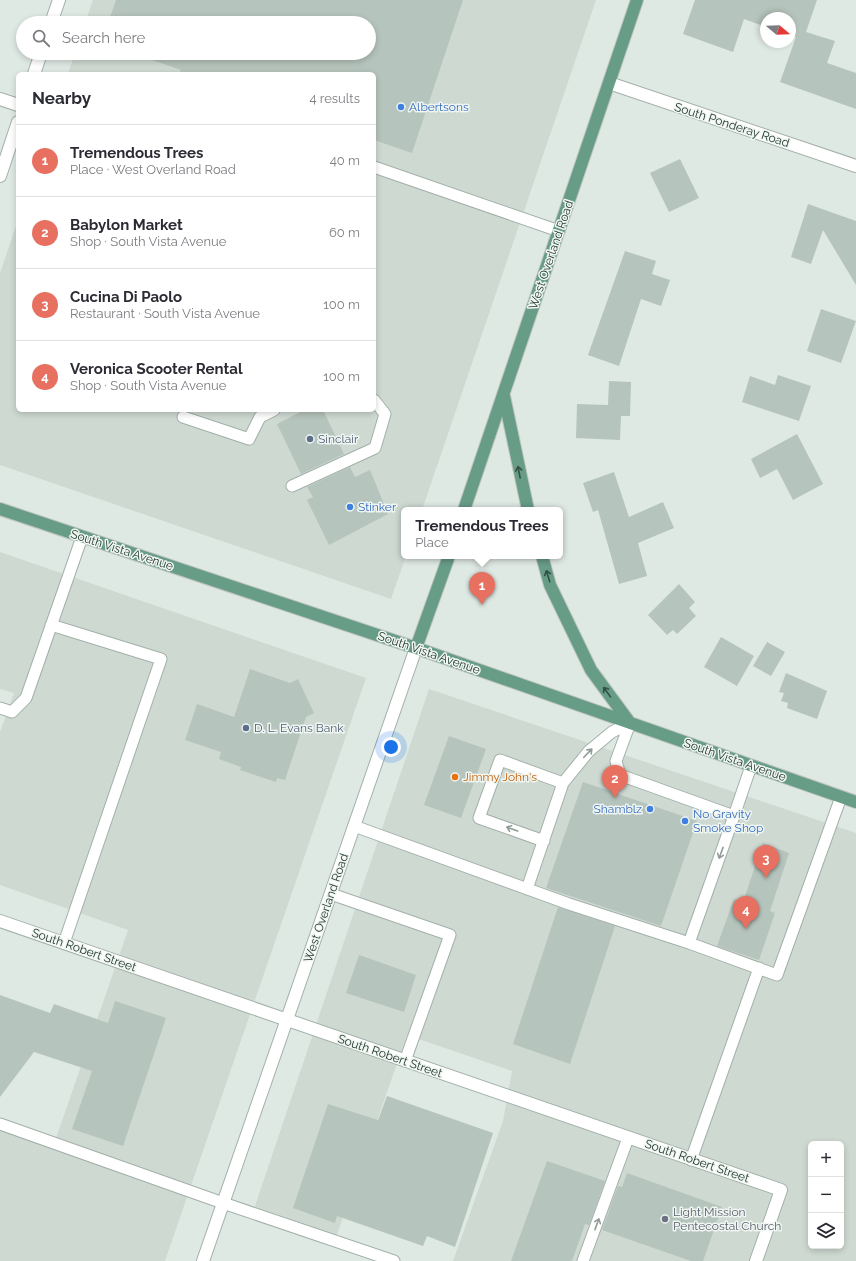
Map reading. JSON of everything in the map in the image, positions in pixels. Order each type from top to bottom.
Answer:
[{"type":"main road","name":"West Overland Road","points":[[465,507],[637,0]]},
{"type":"main road","points":[[503,394],[527,507]]},
{"type":"main road","name":"South Vista Avenue","points":[[0,509],[416,648],[856,802]]},
{"type":"main road","name":"West Overland Road","points":[[416,648],[448,559]]},
{"type":"main road","points":[[543,559],[550,585],[591,670],[630,723]]},
{"type":"street","points":[[53,16],[59,0]]},
{"type":"street","points":[[35,72],[39,60]]},
{"type":"street","name":"South Ponderay Road","points":[[609,83],[856,166]]},
{"type":"street","points":[[0,99],[16,104]]},
{"type":"street","points":[[0,176],[16,128]]},
{"type":"street","name":"West Overland Road","points":[[203,1261],[416,648]]},
{"type":"street","name":"South Robert Street","points":[[0,921],[781,1190],[756,1261]]},
{"type":"lane","points":[[376,168],[559,231]]},
{"type":"lane","points":[[292,486],[375,448],[385,414],[376,403]]},
{"type":"lane","points":[[183,417],[248,439],[260,417],[270,412]]},
{"type":"lane","points":[[0,708],[12,712],[26,698],[82,537]]},
{"type":"lane","points":[[51,625],[161,659],[64,943]]},
{"type":"lane","points":[[527,889],[563,783],[589,752],[612,732],[630,723]]},
{"type":"lane","points":[[630,723],[616,761],[620,774],[734,816]]},
{"type":"lane","points":[[544,841],[479,818],[500,760],[563,783]]},
{"type":"lane","points":[[689,943],[751,766]]},
{"type":"lane","points":[[354,826],[527,889],[689,943],[777,975],[841,797]]},
{"type":"lane","points":[[331,894],[450,935],[406,1061]]},
{"type":"lane","points":[[691,1160],[759,968]]},
{"type":"lane","points":[[0,1124],[223,1203],[394,1261]]},
{"type":"lane","points":[[583,1261],[628,1138]]},
{"type":"shaded area","points":[[93,0],[596,0],[423,507],[401,507],[401,559],[405,559],[391,599],[0,465],[0,273],[16,226],[16,412],[376,412],[376,72],[69,72],[73,60],[376,60],[376,16],[87,16]]},
{"type":"shaded area","points":[[0,552],[366,678],[165,1261],[0,1261],[0,1129],[53,1147],[128,930],[0,885],[0,732],[14,693],[0,689]]},
{"type":"shaded area","points":[[429,689],[856,833],[856,1261],[453,1261],[503,1121],[512,1071],[407,1035],[333,1246],[251,1218]]},
{"type":"building","name":"Albertsons","points":[[116,0],[463,0],[412,153],[376,141],[376,72],[180,72],[181,70],[152,60],[376,60],[376,16],[110,16]]},
{"type":"building","points":[[695,0],[817,0],[806,32],[835,41],[827,63],[856,73],[856,109],[780,82],[792,48],[796,48],[796,12],[760,12],[760,25],[744,19],[733,52],[683,34]]},
{"type":"building","points":[[680,159],[699,198],[669,212],[650,173]]},
{"type":"building","points":[[808,204],[856,221],[856,285],[823,230],[811,264],[791,257]]},
{"type":"building","points":[[625,251],[656,261],[652,274],[670,280],[661,306],[641,299],[619,366],[588,355]]},
{"type":"building","points":[[821,309],[856,321],[841,363],[807,351]]},
{"type":"building","points":[[778,375],[811,386],[799,421],[742,402],[750,376],[775,385]]},
{"type":"building","points":[[609,381],[631,382],[630,416],[621,416],[620,440],[576,438],[577,404],[608,405]]},
{"type":"building","name":"Sinclair","points":[[300,412],[324,412],[344,454],[301,474],[277,424]]},
{"type":"building","points":[[797,434],[823,484],[793,500],[777,469],[760,478],[751,459]]},
{"type":"building","name":"Stinker","points":[[350,467],[355,477],[370,470],[388,514],[329,545],[307,500],[313,497],[307,487]]},
{"type":"building","points":[[614,472],[629,517],[663,502],[674,528],[638,543],[647,576],[619,584],[598,510],[593,512],[583,483]]},
{"type":"building","points":[[679,584],[695,602],[689,608],[696,616],[677,634],[673,630],[667,635],[648,615]]},
{"type":"building","points":[[721,637],[754,656],[737,686],[704,667]]},
{"type":"building","points":[[767,642],[785,652],[771,676],[753,666]]},
{"type":"building","name":"D. L. Evans Bank","points":[[250,669],[290,683],[298,679],[314,713],[306,717],[285,780],[277,778],[276,782],[240,770],[241,767],[219,759],[221,752],[185,740],[197,704],[234,717]]},
{"type":"building","points":[[786,673],[827,691],[817,719],[787,708],[788,703],[781,701],[784,693],[779,692]]},
{"type":"building","name":"Jimmy John's","points":[[449,736],[486,749],[461,818],[424,805]]},
{"type":"building","points":[[583,782],[697,821],[661,926],[546,888]]},
{"type":"building","points":[[763,843],[789,853],[770,911],[775,913],[759,960],[717,946],[734,899],[743,902]]},
{"type":"building","points":[[558,907],[615,926],[570,1064],[513,1044]]},
{"type":"building","points":[[359,955],[416,975],[404,1012],[346,993]]},
{"type":"building","points":[[0,995],[50,1013],[54,1004],[108,1023],[115,1001],[166,1018],[123,1146],[72,1129],[92,1071],[34,1052],[0,1097]]},
{"type":"building","points":[[387,1096],[493,1133],[455,1247],[427,1236],[423,1246],[337,1216],[335,1223],[293,1208],[328,1104],[378,1120]]},
{"type":"building","points":[[547,1161],[605,1181],[589,1225],[585,1224],[572,1261],[511,1261]]},
{"type":"building","name":"Light Mission Pentecostal Church","points":[[627,1173],[722,1207],[703,1261],[691,1261],[602,1230],[618,1186],[622,1187]]},
{"type":"place","name":"Albertsons","points":[[401,107]]},
{"type":"place","name":"Sinclair","points":[[310,439]]},
{"type":"place","name":"Stinker","points":[[350,507]]},
{"type":"place","name":"Tremendous Trees","points":[[482,605]]},
{"type":"place","name":"D. L. Evans Bank","points":[[246,728]]},
{"type":"place","name":"Jimmy John's","points":[[455,777]]},
{"type":"place","name":"Babylon Market","points":[[615,798]]},
{"type":"place","name":"Shamblz","points":[[650,809]]},
{"type":"place","name":"No Gravity Smoke Shop","points":[[685,821]]},
{"type":"place","name":"Cucina Di Paolo","points":[[766,878]]},
{"type":"place","name":"Veronica Scooter Rental","points":[[746,929]]},
{"type":"place","name":"Light Mission Pentecostal Church","points":[[665,1219]]}]
